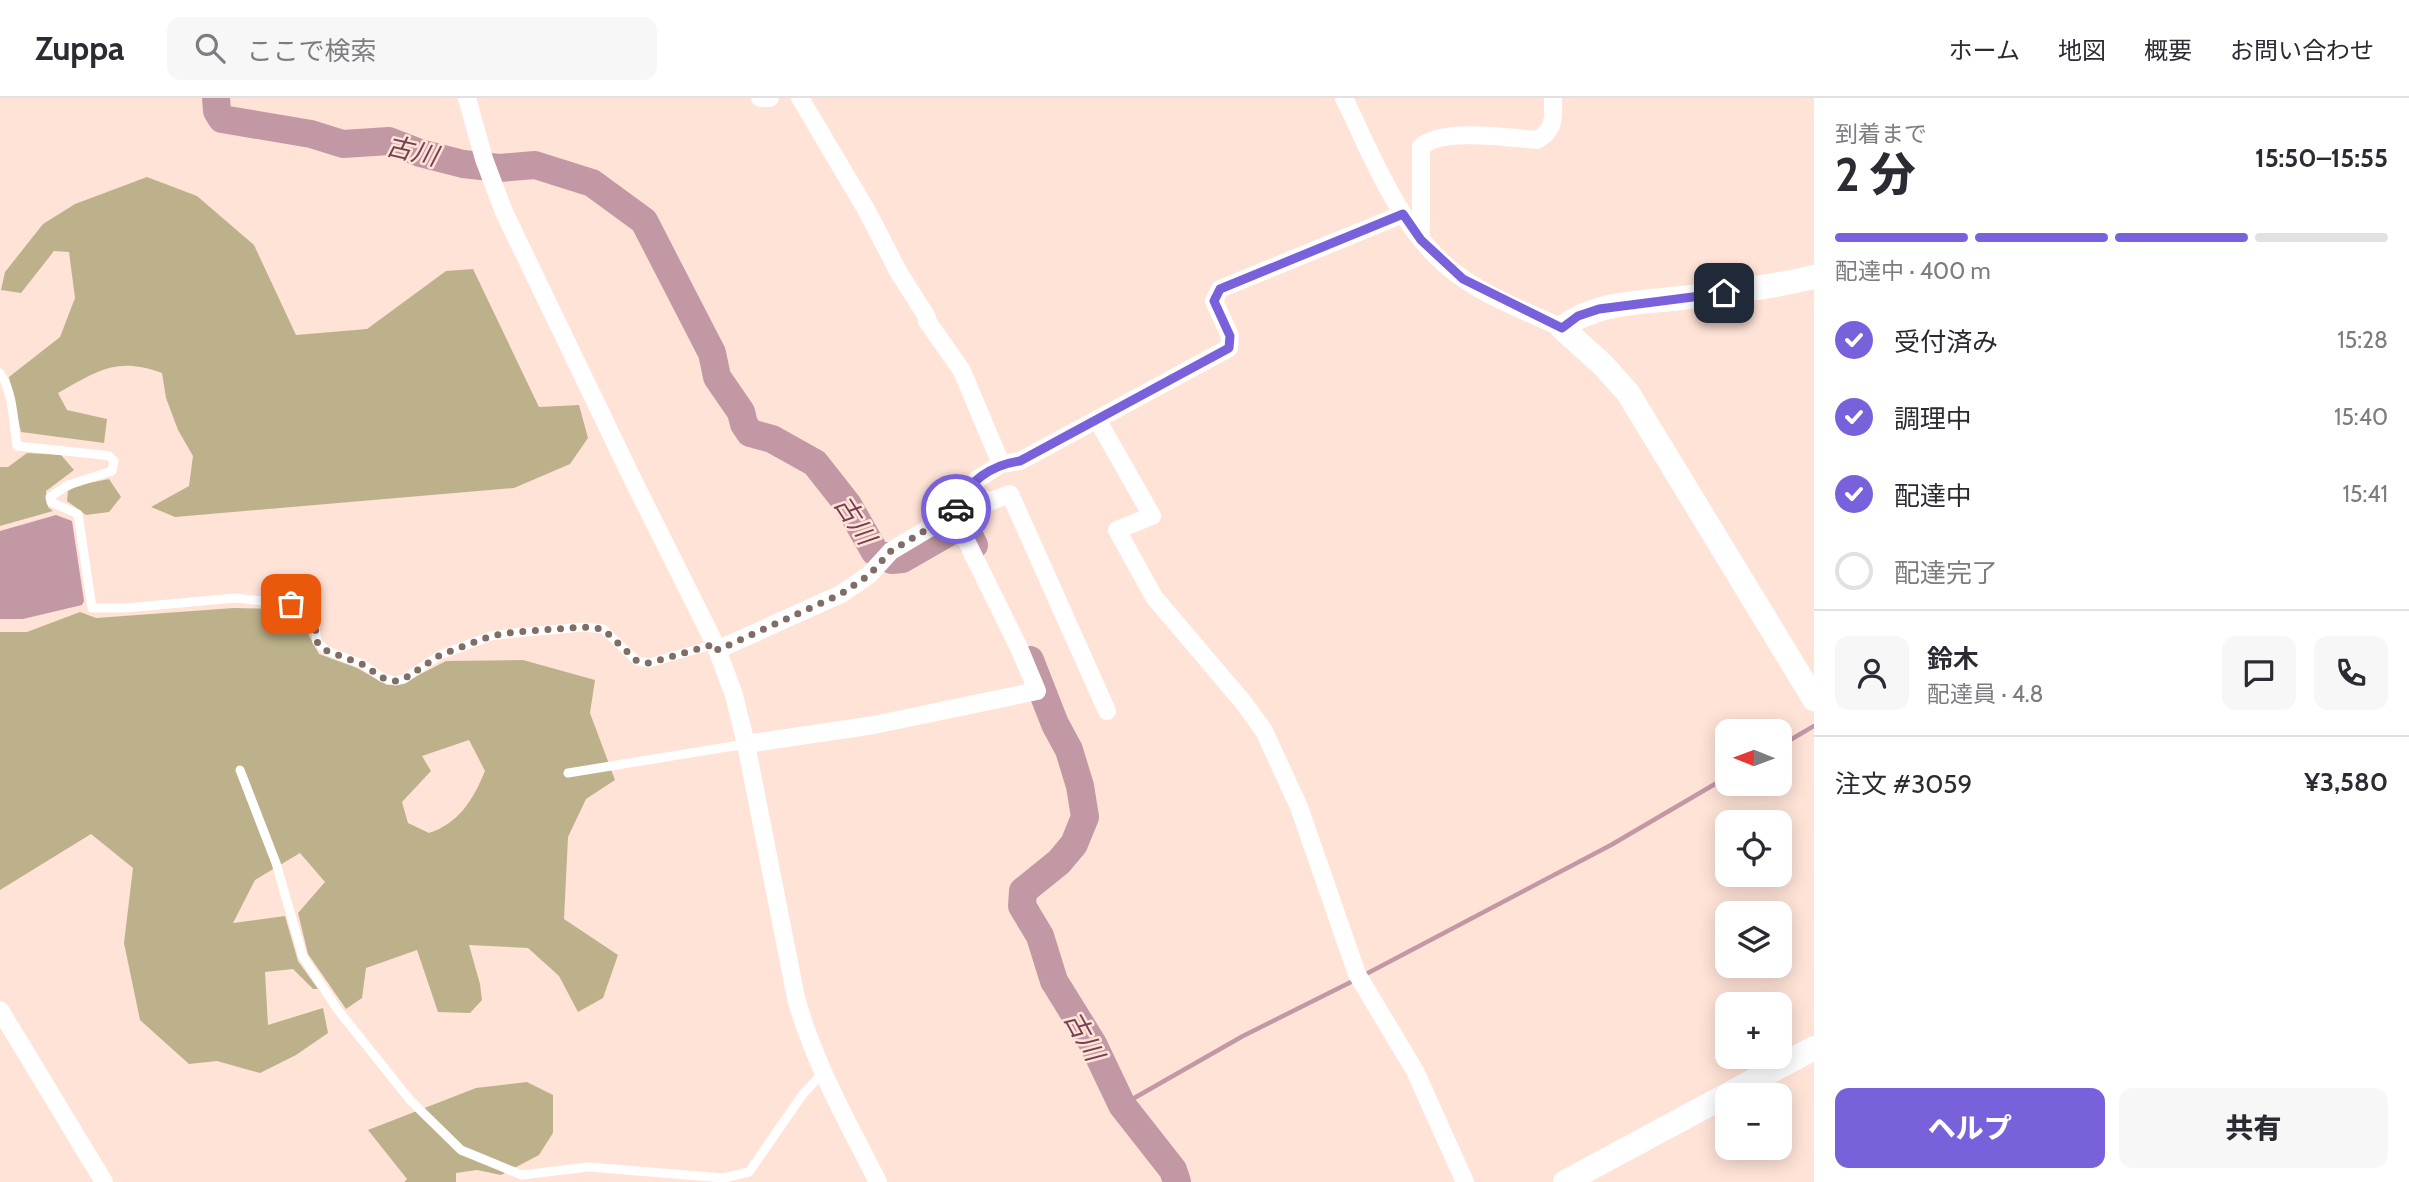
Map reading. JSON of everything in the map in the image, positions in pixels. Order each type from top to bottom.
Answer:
[{"type":"street","points":[[467,98],[486,166],[504,212],[716,647],[734,695],[746,744],[796,998],[822,1074],[878,1182]]},
{"type":"street","points":[[760,98],[770,98]]},
{"type":"street","points":[[800,98],[867,211],[927,321],[962,371],[1001,464]]},
{"type":"street","points":[[1344,98],[1403,214],[1421,240],[1463,279],[1562,328],[1603,365],[1628,393],[1814,699]]},
{"type":"street","points":[[1421,240],[1421,146],[1441,138],[1460,136],[1537,140],[1548,134],[1553,120],[1553,98]]},
{"type":"street","points":[[746,744],[874,725],[1037,691],[1019,648],[957,523],[967,489],[1001,464],[1020,461],[1229,348],[1230,336],[1214,301],[1220,289],[1403,214]]},
{"type":"street","points":[[1562,328],[1578,316],[1599,309],[1724,293],[1814,276]]},
{"type":"street","points":[[1098,421],[1152,516],[1117,530],[1154,597],[1243,702],[1264,731],[1298,807],[1357,974],[1415,1071],[1465,1182]]},
{"type":"street","points":[[967,489],[989,502],[1010,494],[1107,711]]},
{"type":"street","points":[[716,647],[841,594],[869,575],[886,556],[957,523]]},
{"type":"street","points":[[0,1010],[104,1182]]},
{"type":"street","points":[[1565,1182],[1814,1048]]},
{"type":"lane","points":[[0,373],[6,382],[17,446],[109,456],[114,461],[112,471],[68,485],[50,497],[56,506],[78,514],[92,608],[126,608],[235,598],[291,604],[308,614],[315,626],[317,642],[327,651],[362,664],[383,678],[395,681],[404,679],[440,655],[491,636],[515,632],[583,627],[603,629],[637,661],[649,663],[716,647]]},
{"type":"lane","points":[[568,773],[746,744]]},
{"type":"lane","points":[[240,770],[276,863],[303,957],[338,1010],[410,1100],[461,1150],[522,1175],[588,1167],[724,1178],[749,1172],[803,1094],[822,1074]]},
{"type":"shaded area","points":[[147,177],[197,196],[254,245],[296,335],[367,329],[446,271],[473,269],[539,407],[579,405],[588,438],[570,464],[514,488],[175,517],[151,507],[189,486],[193,456],[178,430],[166,398],[162,373],[132,366],[108,368],[58,393],[67,410],[107,419],[104,443],[21,432],[9,377],[60,337],[75,298],[69,252],[54,251],[21,293],[1,290],[5,272],[43,224],[75,204]]},
{"type":"shaded area","points":[[27,453],[61,455],[74,470],[46,491],[48,507],[53,511],[0,526],[0,467],[8,467]]},
{"type":"shaded area","points":[[109,479],[121,497],[109,512],[86,515],[67,501],[68,491],[79,485]]},
{"type":"shaded area","points":[[56,515],[72,521],[84,601],[82,605],[23,619],[0,619],[0,531]]},
{"type":"shaded area","points":[[234,608],[282,609],[302,623],[319,654],[357,668],[387,685],[401,684],[446,661],[523,660],[595,680],[590,713],[615,780],[586,799],[568,837],[564,919],[618,955],[603,998],[578,1012],[559,976],[528,948],[469,945],[482,1000],[470,1013],[438,1012],[417,950],[366,968],[362,998],[346,1009],[308,954],[298,913],[325,882],[300,853],[255,880],[233,923],[285,916],[298,961],[318,989],[313,989],[293,969],[265,972],[268,1025],[323,1008],[328,1033],[296,1055],[260,1073],[217,1061],[189,1064],[140,1020],[124,943],[133,868],[91,834],[0,890],[0,632],[27,632],[80,612],[96,618]],"holes":[[[469,740],[485,771],[470,801],[449,823],[429,833],[408,823],[402,802],[431,771],[422,756]]]},
{"type":"shaded area","points":[[527,1082],[553,1095],[553,1133],[539,1155],[501,1175],[477,1170],[456,1173],[456,1182],[404,1182],[407,1179],[368,1130],[476,1088]]},
{"type":"waterway","name":"古川","points":[[216,98],[217,111],[222,119],[311,134],[343,144],[389,141],[420,153],[463,164],[499,168],[535,165],[592,183],[644,221],[712,353],[717,377],[741,412],[750,433],[772,439],[815,463],[848,505],[875,552],[892,560],[902,559],[963,524],[974,545]]},
{"type":"waterway","name":"古川","points":[[1030,660],[1055,724],[1069,750],[1080,786],[1085,817],[1074,844],[1059,862],[1023,891],[1022,906],[1040,936],[1054,981],[1093,1044],[1122,1105],[1173,1170],[1177,1182]]},
{"type":"waterway","points":[[1792,739],[1814,726]]},
{"type":"waterway","points":[[1368,973],[1611,845],[1715,784]]},
{"type":"waterway","points":[[1122,1105],[1243,1036],[1355,980]]},
{"type":"way so far","points":[[291,604],[308,614],[315,626],[317,642],[327,651],[362,664],[383,678],[395,681],[404,679],[440,655],[491,636],[583,627],[603,629],[637,661],[649,663],[715,644],[718,650],[841,594],[869,575],[891,551],[953,514],[956,509]]},
{"type":"route","points":[[956,509],[967,489],[1001,464],[1020,461],[1229,348],[1230,336],[1214,301],[1220,289],[1403,214],[1421,240],[1463,279],[1562,328],[1578,316],[1599,309],[1724,293]]}]
